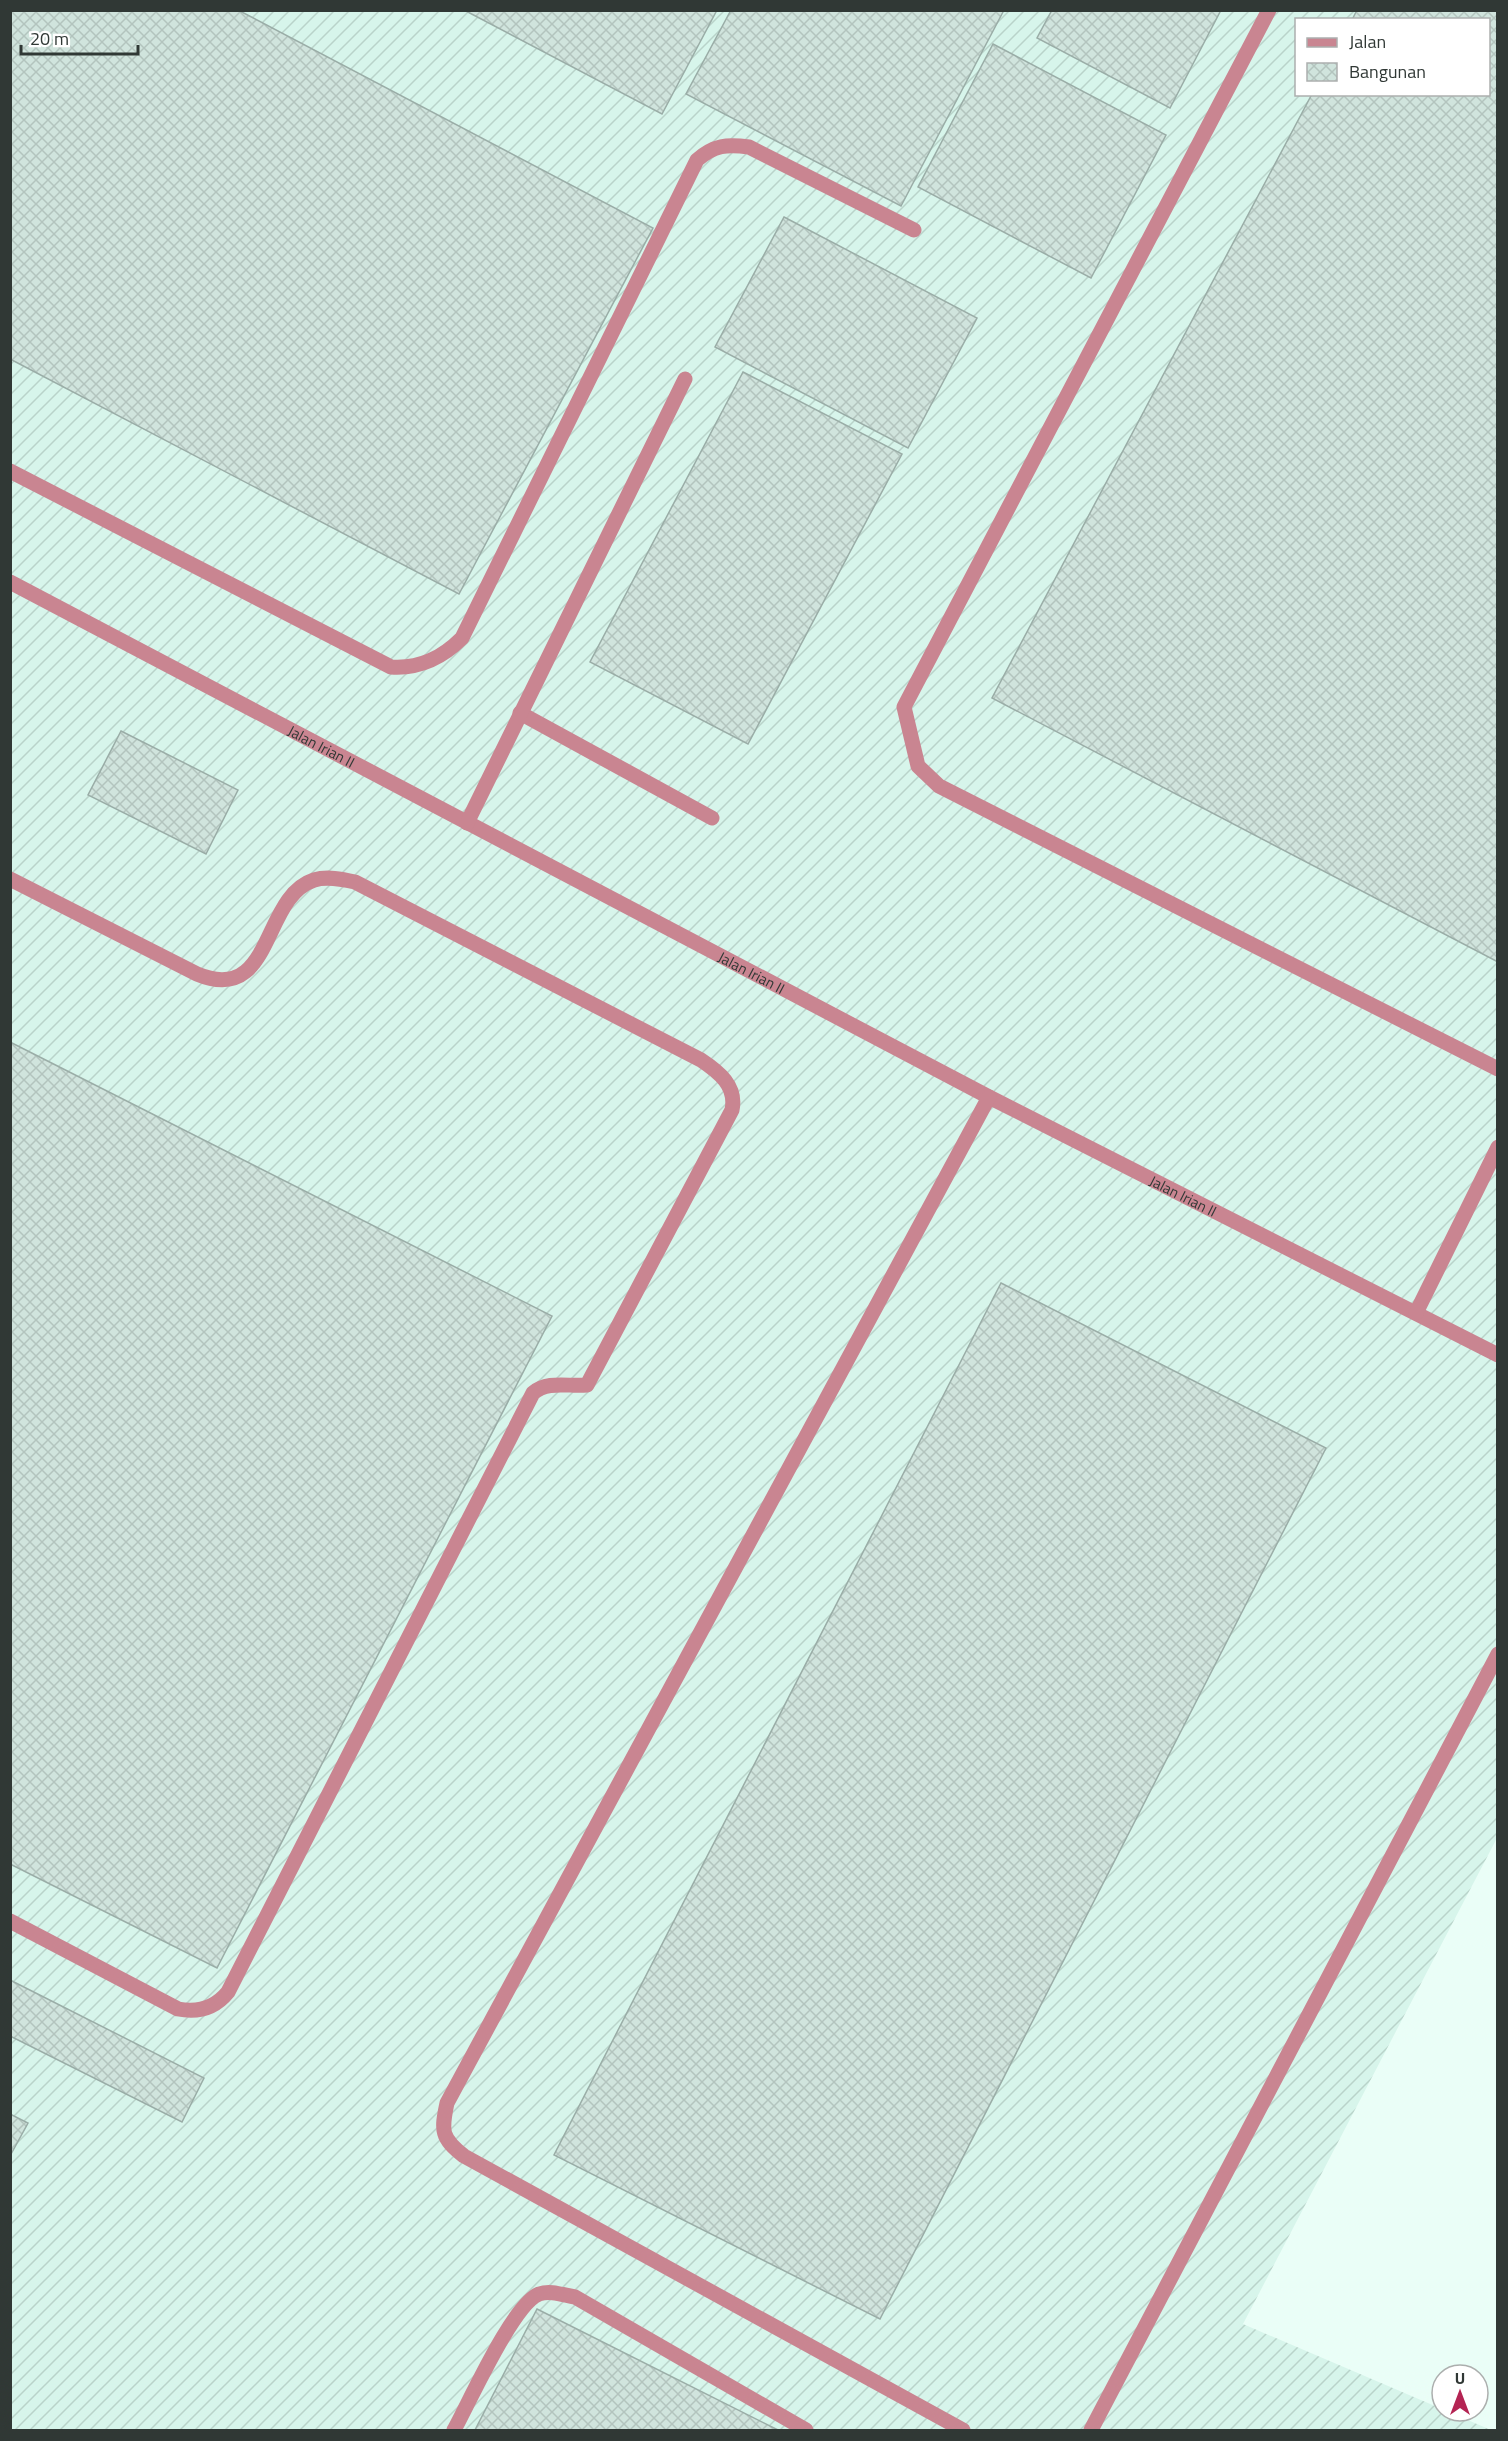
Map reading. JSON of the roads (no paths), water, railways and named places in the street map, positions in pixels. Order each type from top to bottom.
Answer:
[{"type":"street","points":[[1269,10],[903,707],[909,739],[918,766],[939,786],[1497,1070]]},
{"type":"street","points":[[10,471],[391,667],[407,668],[423,665],[434,660],[462,638],[698,160],[711,148],[729,144],[749,147],[914,230]]},
{"type":"street","points":[[467,823],[684,379]]},
{"type":"street","name":"Jalan Irian II","points":[[10,582],[989,1097],[1497,1355]]},
{"type":"street","points":[[520,713],[712,818]]},
{"type":"street","points":[[10,879],[197,974],[210,980],[228,981],[243,974],[256,962],[287,903],[297,890],[313,880],[335,878],[355,882],[701,1060],[730,1086],[734,1101],[732,1110],[587,1385],[541,1386],[533,1393],[228,1992],[220,2001],[193,2012],[178,2009],[10,1921]]},
{"type":"street","points":[[963,2430],[464,2156],[448,2143],[443,2124],[447,2103],[989,1097]]},
{"type":"street","points":[[1416,1313],[1497,1147]]},
{"type":"street","points":[[1090,2430],[1497,1654]]},
{"type":"street","points":[[454,2430],[511,2323],[530,2300],[548,2292],[575,2297],[806,2430]]}]
